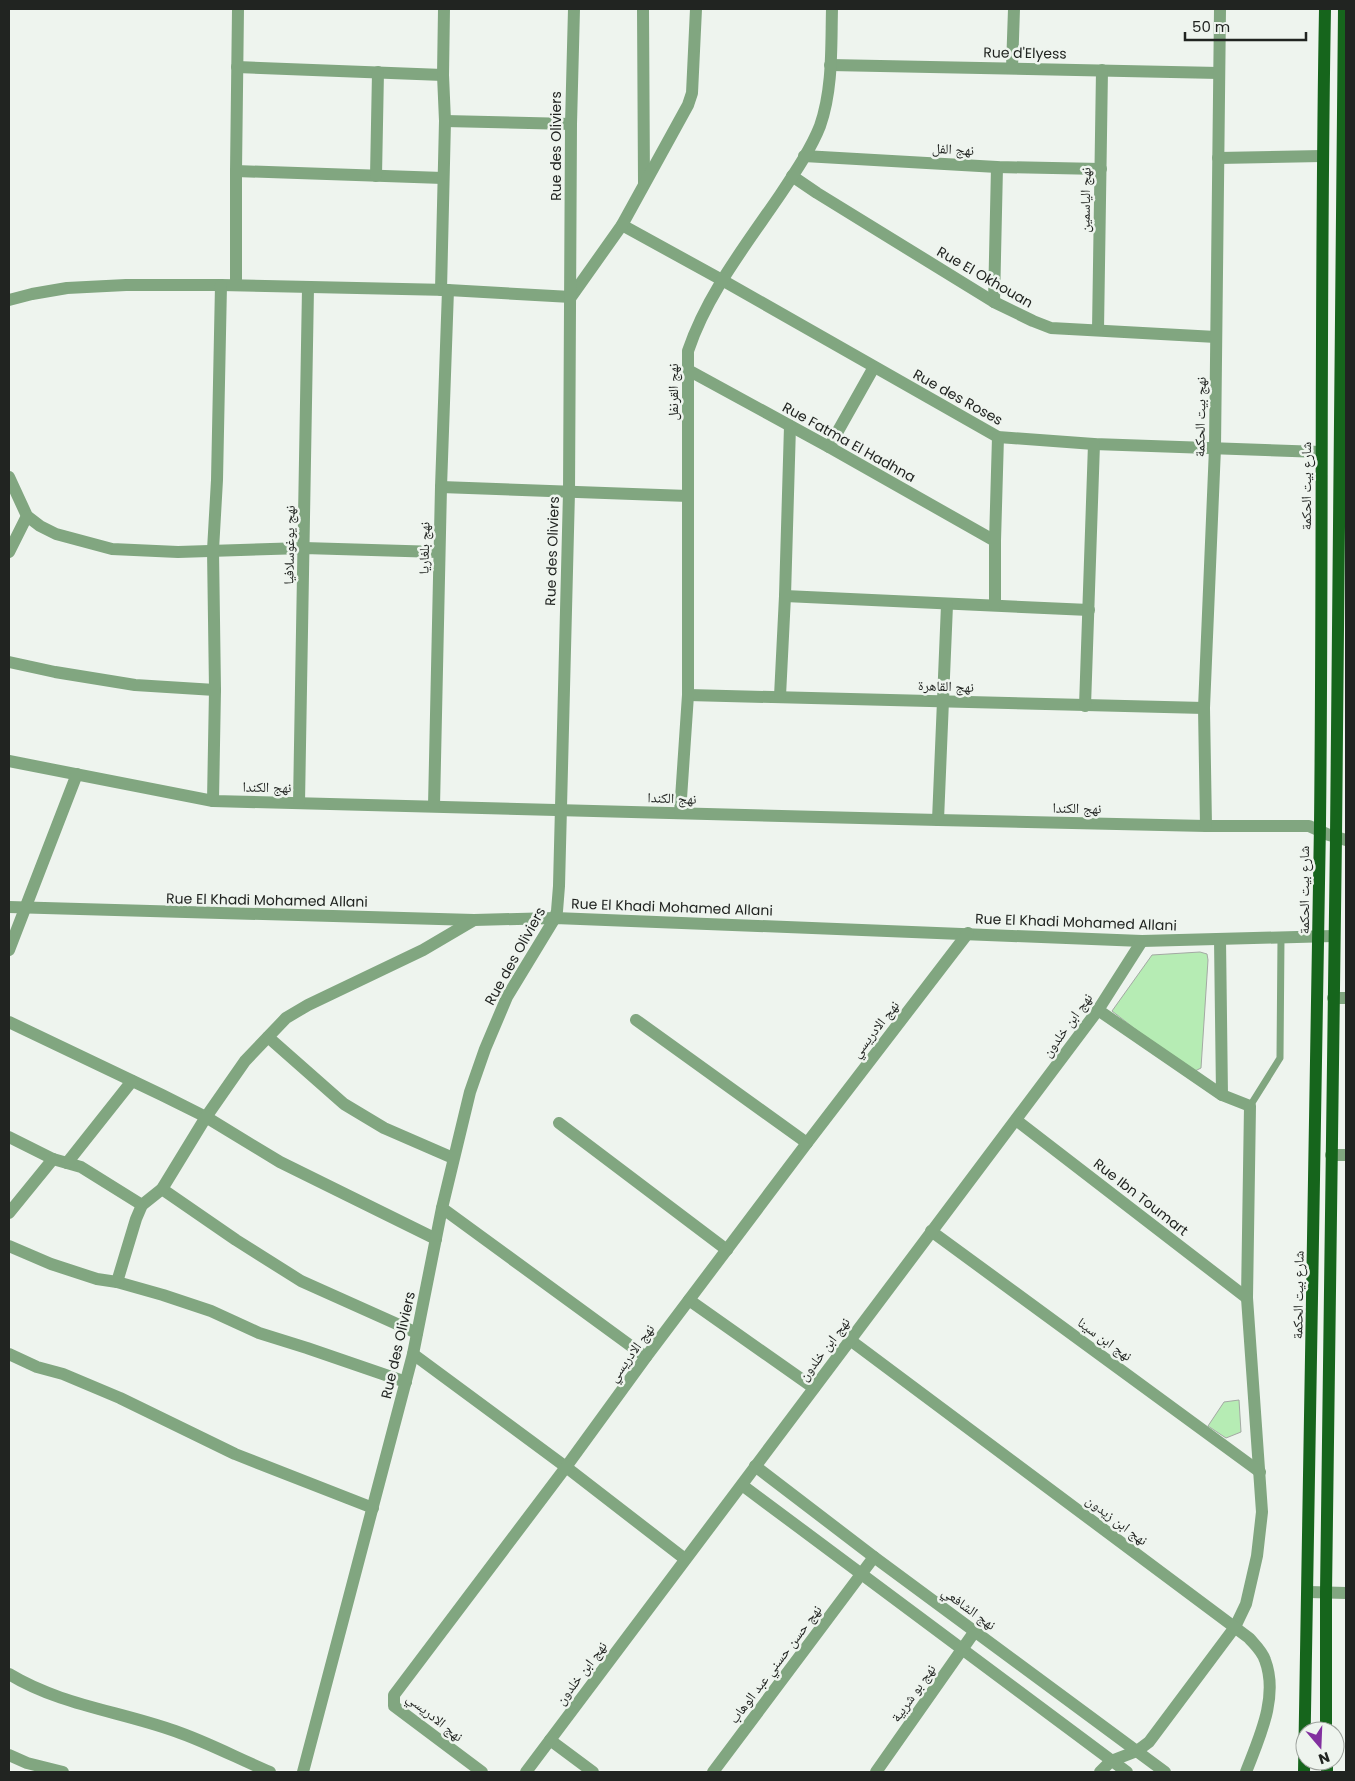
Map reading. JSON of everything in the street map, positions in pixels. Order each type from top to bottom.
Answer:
[{"type":"main road","name":"شارع بيت الحكمة","points":[[1304,1772],[1320,831],[1322,156],[1325,9]]},
{"type":"main road","points":[[1326,1721],[1333,936],[1341,838],[1344,9]]},
{"type":"street","points":[[236,286],[238,9]]},
{"type":"street","name":"نهج بلغاريا","points":[[434,806],[444,290],[444,9]]},
{"type":"street","name":"Rue des Oliviers","points":[[303,1772],[413,1354],[442,1208],[470,1092],[503,1006],[528,960],[555,918],[557,911],[560,886],[560,810],[569,492],[571,124],[574,9]]},
{"type":"street","points":[[643,9],[644,187]]},
{"type":"street","points":[[9,300],[67,288],[126,285],[444,290],[571,297],[622,224],[688,105],[692,93],[696,9]]},
{"type":"street","name":"نهج القرنفل","points":[[680,813],[688,695],[688,352],[696,327],[722,280],[792,176],[819,128],[825,110],[830,65],[832,9]]},
{"type":"street","points":[[1012,68],[1014,9]]},
{"type":"street","name":"نهج بيت الحكمة","points":[[1206,826],[1204,708],[1215,448],[1220,9]]},
{"type":"street","name":"Rue d'Elyess","points":[[830,65],[1219,73]]},
{"type":"street","points":[[237,67],[443,75]]},
{"type":"street","name":"نهج الياسمين","points":[[1098,330],[1102,70]]},
{"type":"street","points":[[376,176],[378,72]]},
{"type":"street","points":[[445,121],[571,124]]},
{"type":"street","name":"نهج الفل","points":[[804,156],[997,167],[1101,169]]},
{"type":"street","points":[[1218,158],[1322,156]]},
{"type":"street","points":[[994,302],[997,167]]},
{"type":"street","points":[[236,170],[443,178]]},
{"type":"street","name":"Rue El Okhouan","points":[[792,176],[994,302],[1051,328],[1216,337]]},
{"type":"street","name":"Rue des Roses","points":[[622,224],[998,438],[1094,444],[1321,452]]},
{"type":"street","points":[[213,800],[215,690],[213,550],[217,480],[221,285]]},
{"type":"street","name":"نهج يوغوسلافيا","points":[[299,803],[308,288]]},
{"type":"street","points":[[829,447],[874,367]]},
{"type":"street","name":"Rue Fatma El Hadhna","points":[[688,370],[829,447],[995,542]]},
{"type":"street","points":[[780,696],[790,426]]},
{"type":"street","points":[[995,604],[998,438]]},
{"type":"street","points":[[1085,706],[1094,444]]},
{"type":"street","points":[[9,477],[28,516],[40,526],[56,534],[112,548],[178,552],[304,548],[439,552]]},
{"type":"street","points":[[441,487],[688,496]]},
{"type":"street","points":[[9,552],[28,516]]},
{"type":"street","points":[[785,596],[947,604],[995,604],[1089,610]]},
{"type":"street","points":[[938,820],[947,604]]},
{"type":"street","points":[[9,662],[136,685],[215,690]]},
{"type":"street","name":"نهج القاهرة","points":[[688,695],[1204,708]]},
{"type":"street","name":"نهج الكندا","points":[[9,761],[213,800],[938,820],[1206,826],[1309,826],[1341,838]]},
{"type":"street","points":[[9,950],[77,774]]},
{"type":"street","name":"Rue El Khadi Mohamed Allani","points":[[9,908],[474,920],[555,918],[1142,941],[1333,936]]},
{"type":"street","points":[[116,1282],[142,1205],[162,1189],[206,1117],[245,1061],[286,1018],[308,1005],[423,950],[474,920]]},
{"type":"street","name":"نهج الادريسي","points":[[482,1772],[394,1706],[394,1695],[807,1143],[968,933]]},
{"type":"street","points":[[1220,939],[1222,1095]]},
{"type":"street","name":"نهج ابن خلدون","points":[[526,1772],[1098,1010],[1142,941]]},
{"type":"street","points":[[1333,998],[1346,998]]},
{"type":"street","points":[[1098,1010],[1222,1095],[1250,1106],[1247,1298],[1262,1512],[1257,1556],[1246,1604],[1235,1627],[1149,1742],[1137,1751],[1111,1761],[1100,1772]]},
{"type":"street","points":[[636,1020],[807,1143]]},
{"type":"street","points":[[9,1022],[206,1117],[280,1162],[436,1239]]},
{"type":"street","points":[[268,1037],[344,1104],[384,1128],[453,1158]]},
{"type":"street","points":[[67,1163],[132,1081]]},
{"type":"street","name":"Rue Ibn Toumart","points":[[1016,1120],[1247,1298]]},
{"type":"street","points":[[559,1123],[727,1250]]},
{"type":"street","points":[[9,1137],[53,1158],[81,1167],[142,1205]]},
{"type":"street","points":[[1331,1155],[1346,1155]]},
{"type":"street","points":[[9,1213],[53,1158]]},
{"type":"street","points":[[162,1189],[236,1240],[301,1281],[417,1333]]},
{"type":"street","points":[[442,1208],[646,1358]]},
{"type":"street","name":"نهج ابن سينا","points":[[932,1231],[1260,1472]]},
{"type":"street","points":[[9,1246],[51,1264],[97,1279],[116,1282],[163,1295],[211,1311],[259,1333],[406,1382]]},
{"type":"street","points":[[689,1300],[814,1388]]},
{"type":"street","name":"نهج ابن زيدون","points":[[850,1340],[1249,1638],[1265,1659],[1270,1691],[1261,1733],[1246,1772]]},
{"type":"street","points":[[9,1354],[37,1367],[63,1374],[120,1398],[235,1454],[373,1508]]},
{"type":"street","points":[[413,1354],[566,1467],[685,1560]]},
{"type":"street","name":"نهج الشافعي","points":[[755,1466],[874,1557],[1165,1772]]},
{"type":"street","points":[[742,1485],[1127,1772]]},
{"type":"street","name":"نهج حسن حسني عبد الوهاب","points":[[713,1772],[874,1557]]},
{"type":"street","points":[[1308,1592],[1346,1593]]},
{"type":"street","name":"نهج بو شربية","points":[[876,1772],[975,1631]]},
{"type":"street","points":[[9,1674],[25,1684],[79,1704],[175,1731],[270,1772]]},
{"type":"street","points":[[550,1740],[593,1772]]},
{"type":"street","points":[[9,1755],[63,1772]]},
{"type":"lane","points":[[1250,1106],[1280,1058],[1281,938]]},
{"type":"building","points":[[1200,952],[1207,954],[1208,960],[1201,1068],[1195,1071],[1188,1070],[1112,1011],[1152,955]]},
{"type":"building","points":[[1239,1400],[1241,1432],[1226,1438],[1208,1426],[1224,1402]]}]
